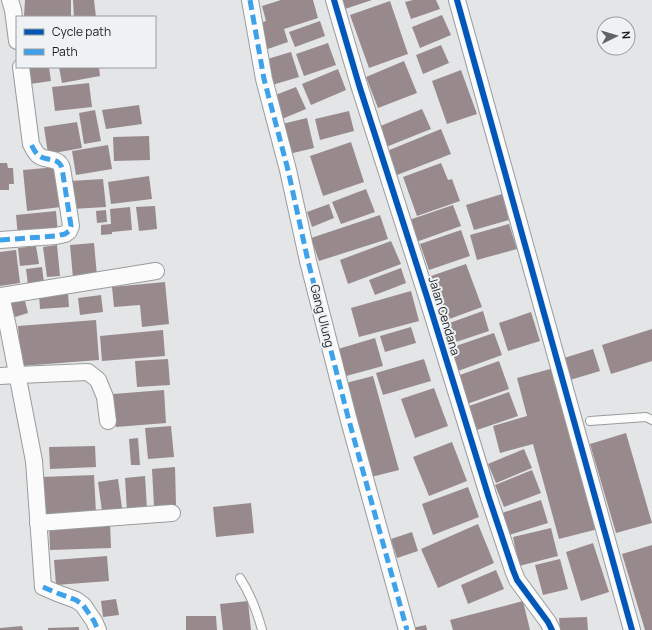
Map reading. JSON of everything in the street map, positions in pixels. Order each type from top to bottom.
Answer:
[{"type":"street","points":[[10,0],[16,33]]},
{"type":"street","name":"Gang Ulung","points":[[250,0],[264,79],[288,170],[308,261],[348,417],[406,630]]},
{"type":"street","name":"Jalan Cendana","points":[[334,0],[359,85],[427,297],[488,498],[517,580],[548,622],[552,630]]},
{"type":"street","points":[[457,0],[632,630]]},
{"type":"street","points":[[0,240],[56,236],[65,234],[69,231],[71,226],[61,164],[58,161],[39,156],[31,144],[21,68]]},
{"type":"street","points":[[98,630],[94,620],[83,605],[76,600],[43,587],[34,461],[18,374],[0,296],[156,271]]},
{"type":"street","points":[[0,376],[88,372],[98,380],[105,397],[108,421]]},
{"type":"street","points":[[38,523],[172,513]]},
{"type":"lane","points":[[590,421],[646,417],[652,420]]},
{"type":"lane","points":[[240,578],[248,590],[262,630]]},
{"type":"building","points":[[25,0],[71,0],[71,16],[24,16]]},
{"type":"building","points":[[73,0],[94,0],[96,16],[74,16]]},
{"type":"building","points":[[281,0],[313,0],[318,18],[284,29],[288,42],[265,50],[257,24],[266,21],[262,6]]},
{"type":"building","points":[[342,0],[372,0],[345,9]]},
{"type":"building","points":[[413,0],[436,0],[440,9],[411,19],[405,2]]},
{"type":"building","points":[[390,1],[408,54],[369,68],[350,15]]},
{"type":"building","points":[[442,15],[451,35],[420,48],[412,27]]},
{"type":"building","points":[[320,21],[325,36],[295,47],[289,32]]},
{"type":"building","points":[[328,43],[336,65],[304,76],[296,54]]},
{"type":"building","points":[[441,45],[449,63],[423,74],[416,55]]},
{"type":"building","points":[[291,52],[299,77],[272,85],[264,60]]},
{"type":"building","points":[[404,61],[417,93],[378,108],[366,77]]},
{"type":"building","points":[[28,68],[49,68],[51,81],[30,84]]},
{"type":"building","points":[[59,68],[99,68],[100,76],[62,83]]},
{"type":"building","points":[[338,69],[346,90],[311,105],[302,84]]},
{"type":"building","points":[[461,70],[477,114],[447,124],[432,81]]},
{"type":"building","points":[[89,83],[92,107],[55,111],[52,87]]},
{"type":"building","points":[[296,87],[306,109],[282,119],[273,96]]},
{"type":"building","points":[[139,105],[142,124],[106,129],[102,110]]},
{"type":"building","points":[[422,109],[431,129],[386,147],[378,127]]},
{"type":"building","points":[[95,110],[101,141],[84,144],[79,113]]},
{"type":"building","points":[[349,111],[354,131],[320,140],[315,119]]},
{"type":"building","points":[[307,118],[314,148],[289,154],[282,124]]},
{"type":"building","points":[[77,122],[82,148],[48,154],[44,127]]},
{"type":"building","points":[[441,129],[451,154],[397,175],[387,151]]},
{"type":"building","points":[[149,136],[150,160],[114,161],[113,137]]},
{"type":"building","points":[[351,142],[364,182],[323,196],[310,156]]},
{"type":"building","points":[[108,145],[112,169],[76,175],[72,151]]},
{"type":"building","points":[[0,163],[7,163],[8,168],[13,168],[14,184],[9,184],[9,190],[0,190]]},
{"type":"building","points":[[441,163],[448,180],[452,179],[460,201],[417,216],[403,177]]},
{"type":"building","points":[[57,167],[61,207],[27,211],[23,170]]},
{"type":"building","points":[[149,176],[152,199],[111,204],[108,182]]},
{"type":"building","points":[[103,179],[106,207],[72,209],[70,181]]},
{"type":"building","points":[[366,189],[375,212],[341,224],[332,202]]},
{"type":"building","points":[[502,194],[509,220],[474,230],[466,205]]},
{"type":"building","points":[[329,204],[334,218],[312,227],[307,212]]},
{"type":"building","points":[[453,205],[461,226],[416,242],[409,220]]},
{"type":"building","points":[[155,206],[157,229],[139,231],[136,207]]},
{"type":"building","points":[[130,207],[132,230],[112,232],[112,234],[101,235],[101,225],[111,224],[110,209]]},
{"type":"building","points":[[106,210],[107,222],[97,223],[96,211]]},
{"type":"building","points":[[56,211],[58,233],[18,237],[16,215]]},
{"type":"building","points":[[380,215],[388,239],[319,261],[311,238]]},
{"type":"building","points":[[509,224],[517,249],[477,260],[470,235]]},
{"type":"building","points":[[461,230],[470,256],[429,270],[420,244]]},
{"type":"building","points":[[391,241],[401,264],[348,284],[340,260]]},
{"type":"building","points":[[94,243],[97,276],[73,278],[70,245]]},
{"type":"building","points":[[57,245],[60,276],[47,277],[43,247]]},
{"type":"building","points":[[36,246],[39,264],[20,266],[18,248]]},
{"type":"building","points":[[16,250],[20,283],[0,286],[0,252]]},
{"type":"building","points":[[466,264],[482,307],[444,321],[428,277]]},
{"type":"building","points":[[42,267],[44,283],[28,285],[26,269]]},
{"type":"building","points":[[401,268],[406,283],[375,295],[369,280]]},
{"type":"building","points":[[165,282],[169,324],[142,327],[140,305],[114,307],[112,287]]},
{"type":"building","points":[[411,291],[419,321],[359,337],[351,308]]},
{"type":"building","points":[[68,293],[69,307],[40,309],[39,294]]},
{"type":"building","points":[[101,295],[103,312],[80,315],[78,298]]},
{"type":"building","points":[[24,297],[28,313],[15,317],[10,301]]},
{"type":"building","points":[[483,311],[489,331],[450,344],[444,325]]},
{"type":"building","points":[[531,312],[540,341],[508,351],[499,323]]},
{"type":"building","points":[[96,320],[99,360],[21,366],[18,326]]},
{"type":"building","points":[[411,327],[416,343],[385,352],[380,336]]},
{"type":"building","points":[[652,329],[652,361],[611,374],[602,345]]},
{"type":"building","points":[[163,330],[165,356],[102,361],[100,336]]},
{"type":"building","points":[[494,333],[502,355],[458,371],[450,348]]},
{"type":"building","points":[[375,338],[383,366],[346,376],[338,349]]},
{"type":"building","points":[[593,349],[600,371],[570,380],[564,358]]},
{"type":"building","points":[[168,359],[170,385],[137,387],[135,361]]},
{"type":"building","points":[[424,359],[431,381],[383,395],[376,373]]},
{"type":"building","points":[[499,361],[509,389],[467,404],[457,376]]},
{"type":"building","points":[[554,368],[598,529],[559,539],[533,444],[500,453],[493,426],[527,416],[517,378]]},
{"type":"building","points":[[373,376],[399,470],[371,477],[346,383]]},
{"type":"building","points":[[434,388],[448,426],[415,438],[401,399]]},
{"type":"building","points":[[164,390],[166,423],[116,427],[113,394]]},
{"type":"building","points":[[509,392],[518,416],[477,430],[469,406]]},
{"type":"building","points":[[171,426],[174,457],[148,459],[145,428]]},
{"type":"building","points":[[626,433],[652,523],[616,533],[590,444]]},
{"type":"building","points":[[138,438],[140,465],[131,465],[129,439]]},
{"type":"building","points":[[452,442],[467,481],[429,496],[413,457]]},
{"type":"building","points":[[95,446],[96,467],[50,469],[49,447]]},
{"type":"building","points":[[524,449],[532,468],[496,483],[488,464]]},
{"type":"building","points":[[175,467],[176,505],[154,506],[152,469]]},
{"type":"building","points":[[532,470],[541,493],[504,507],[495,485]]},
{"type":"building","points":[[94,475],[96,513],[43,516],[41,477]]},
{"type":"building","points":[[145,476],[147,509],[127,511],[125,478]]},
{"type":"building","points":[[118,479],[122,508],[102,511],[98,482]]},
{"type":"building","points":[[468,487],[479,517],[433,535],[422,504]]},
{"type":"building","points":[[541,500],[548,523],[509,535],[502,513]]},
{"type":"building","points":[[251,503],[254,533],[216,537],[213,507]]},
{"type":"building","points":[[110,523],[111,548],[50,550],[49,524]]},
{"type":"building","points":[[478,524],[494,563],[438,588],[421,549]]},
{"type":"building","points":[[551,528],[558,556],[519,566],[513,537]]},
{"type":"building","points":[[412,532],[418,551],[397,558],[391,539]]},
{"type":"building","points":[[593,543],[609,592],[581,601],[566,552]]},
{"type":"building","points":[[652,545],[652,630],[645,630],[622,554]]},
{"type":"building","points":[[107,556],[109,581],[56,585],[54,560]]},
{"type":"building","points":[[560,559],[568,589],[543,595],[535,565]]},
{"type":"building","points":[[496,570],[504,589],[468,604],[461,585]]},
{"type":"building","points":[[116,599],[119,615],[103,617],[101,601]]},
{"type":"building","points":[[248,601],[251,630],[223,630],[220,604]]},
{"type":"building","points":[[523,601],[530,630],[453,630],[450,620]]},
{"type":"building","points":[[186,616],[216,616],[217,630],[186,630]]},
{"type":"building","points":[[587,617],[588,630],[560,630],[559,618]]},
{"type":"building","points":[[426,625],[427,630],[412,630],[412,628]]},
{"type":"building","points":[[22,626],[23,630],[0,630],[0,628]]},
{"type":"building","points":[[79,627],[79,630],[48,630],[48,628]]},
{"type":"marked path","points":[[250,0],[264,79],[288,170],[308,261],[348,417],[407,630]]},
{"type":"marked path","points":[[0,240],[56,236],[65,234],[69,231],[71,226],[62,168],[55,160],[38,155],[31,144]]},
{"type":"marked path","points":[[43,587],[76,600],[83,605],[94,621],[98,630]]},
{"type":"cycle path","points":[[334,0],[359,85],[513,570],[517,580],[548,622],[552,630]]},
{"type":"cycle path","points":[[457,0],[632,630]]}]
